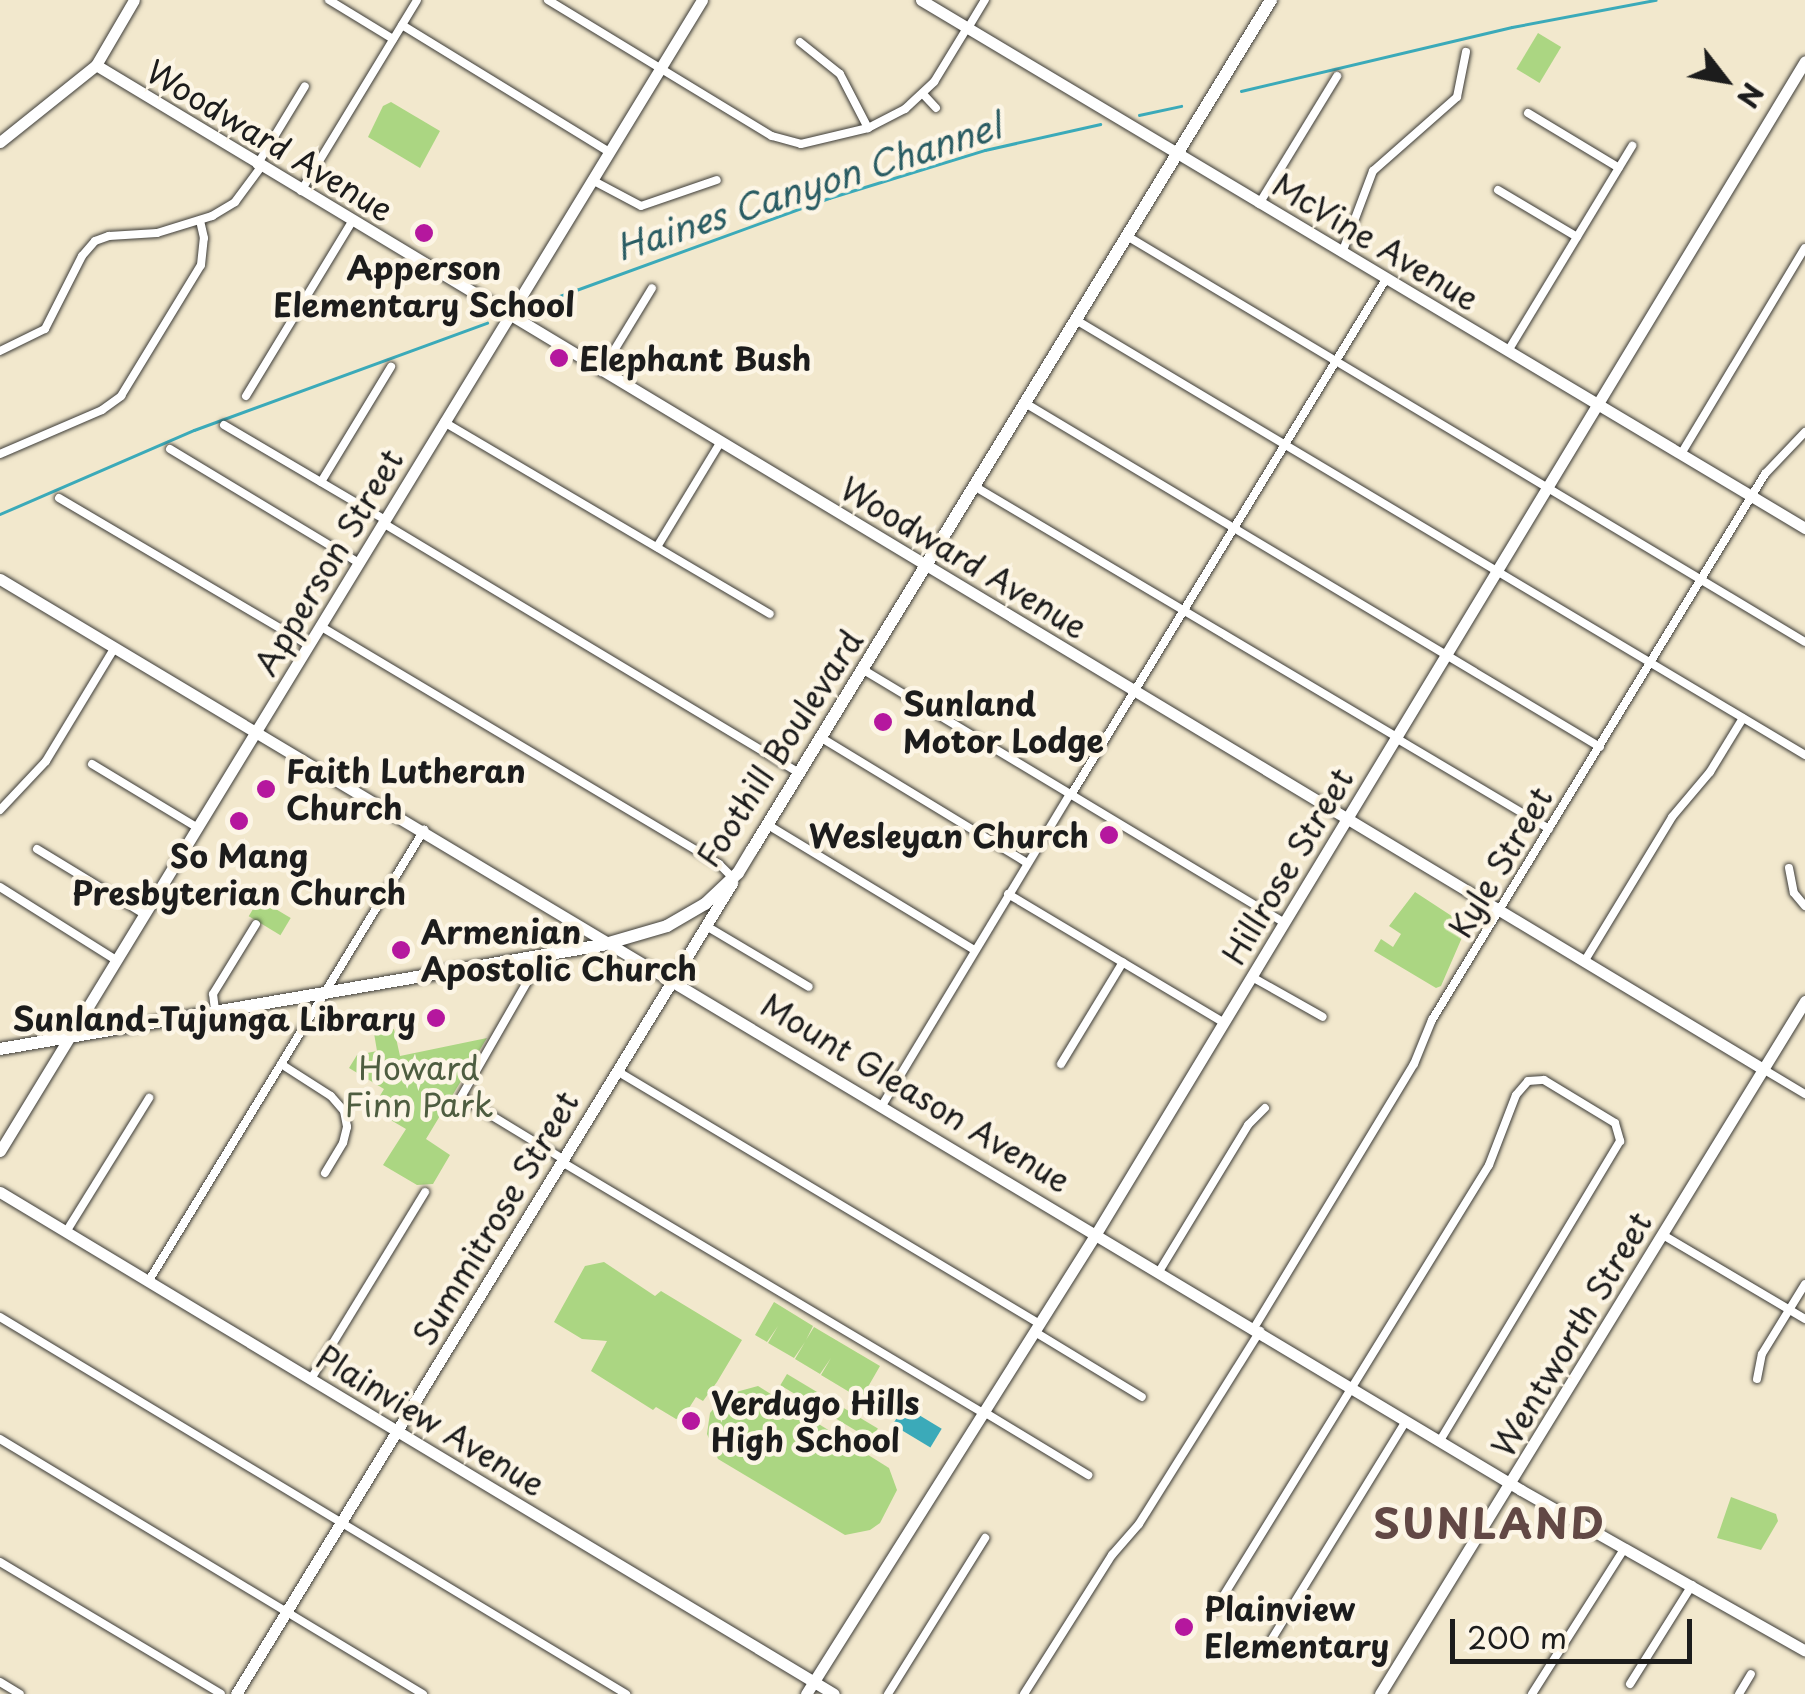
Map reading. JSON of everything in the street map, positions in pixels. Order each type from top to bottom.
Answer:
[{"type":"main road","name":"Foothill Boulevard","points":[[0,1049],[614,943],[687,916],[735,875],[768,825],[1271,0]]},
{"type":"street","points":[[4,134],[96,66],[134,0]]},
{"type":"street","points":[[330,0],[394,39]]},
{"type":"street","points":[[301,191],[417,0]]},
{"type":"street","points":[[548,0],[781,140],[821,142],[896,115],[923,94],[985,0]]},
{"type":"street","name":"Apperson Street","points":[[0,1151],[702,0]]},
{"type":"street","name":"McVine Avenue","points":[[921,0],[1805,528]]},
{"type":"street","points":[[402,26],[610,152]]},
{"type":"street","points":[[800,42],[840,74],[868,128]]},
{"type":"street","points":[[1342,253],[1376,167],[1457,98],[1466,52]]},
{"type":"street","name":"Hillrose Street","points":[[806,1694],[1097,1232],[1805,60]]},
{"type":"street","name":"Woodward Avenue","points":[[96,66],[1805,1094]]},
{"type":"street","points":[[1259,204],[1337,76]]},
{"type":"street","points":[[0,351],[45,329],[82,256],[96,241],[108,236],[157,233],[200,220],[235,202],[306,86]]},
{"type":"street","points":[[923,94],[936,108]]},
{"type":"street","points":[[1528,113],[1619,168]]},
{"type":"street","points":[[1508,351],[1632,146]]},
{"type":"street","points":[[592,180],[632,204],[643,206],[717,180]]},
{"type":"street","points":[[1498,190],[1576,237]]},
{"type":"street","points":[[0,454],[102,410],[121,396],[201,265],[204,238],[200,220]]},
{"type":"street","points":[[246,396],[352,222]]},
{"type":"street","points":[[1127,236],[1805,642]]},
{"type":"street","points":[[1681,454],[1805,248]]},
{"type":"street","points":[[883,1104],[1027,862],[1386,279]]},
{"type":"street","points":[[601,372],[652,288]]},
{"type":"street","points":[[1076,320],[1805,754]]},
{"type":"street","points":[[321,482],[390,367]]},
{"type":"street","points":[[1025,403],[1600,747]]},
{"type":"street","points":[[444,422],[770,614]]},
{"type":"street","points":[[224,425],[798,773]]},
{"type":"street","name":"Kyle Street","points":[[1024,1694],[1112,1555],[1140,1524],[1414,1064],[1432,1020],[1700,580],[1776,459],[1805,432]]},
{"type":"street","points":[[657,546],[720,443]]},
{"type":"street","points":[[170,449],[359,562]]},
{"type":"street","points":[[974,486],[1549,829]]},
{"type":"street","points":[[59,498],[308,645]]},
{"type":"street","name":"Mount Gleason Avenue","points":[[1,581],[614,943],[1512,1484],[1805,1651]]},
{"type":"street","points":[[320,626],[735,875]]},
{"type":"street","points":[[0,810],[46,761],[116,647]]},
{"type":"street","points":[[862,669],[1284,923]]},
{"type":"street","points":[[1584,962],[1672,817],[1710,772],[1743,718]]},
{"type":"street","points":[[820,738],[1027,862]]},
{"type":"street","points":[[92,764],[198,828]]},
{"type":"street","points":[[768,825],[974,950]]},
{"type":"street","points":[[148,1282],[424,830]]},
{"type":"street","points":[[36,849],[144,914]]},
{"type":"street","points":[[1789,868],[1794,893],[1805,906]]},
{"type":"street","name":"Summitrose Street","points":[[237,1694],[708,926],[735,875]]},
{"type":"street","points":[[0,887],[116,960]]},
{"type":"street","points":[[1008,894],[1224,1023]]},
{"type":"street","points":[[214,1010],[213,994],[256,924]]},
{"type":"street","points":[[708,926],[809,987]]},
{"type":"street","points":[[529,958],[530,978],[460,1097],[1088,1475]]},
{"type":"street","points":[[1061,1064],[1122,962]]},
{"type":"street","points":[[1252,977],[1324,1017]]},
{"type":"street","name":"Wentworth Street","points":[[1380,1694],[1805,1001]]},
{"type":"street","points":[[281,1064],[332,1096],[344,1111],[348,1127],[344,1143],[325,1173]]},
{"type":"street","points":[[617,1071],[1037,1328],[1142,1398]]},
{"type":"street","points":[[1214,1611],[1490,1166],[1508,1109],[1520,1089],[1532,1080],[1548,1081],[1612,1120],[1620,1133],[1619,1144],[1440,1441]]},
{"type":"street","points":[[66,1232],[149,1098]]},
{"type":"street","points":[[1160,1270],[1248,1125],[1265,1108]]},
{"type":"street","name":"Plainview Avenue","points":[[0,1192],[834,1694]]},
{"type":"street","points":[[311,1380],[425,1192]]},
{"type":"street","points":[[1663,1234],[1805,1319]]},
{"type":"street","points":[[1758,1378],[1762,1354],[1805,1284]]},
{"type":"street","points":[[0,1318],[626,1694]]},
{"type":"street","points":[[1270,1642],[1406,1420]]},
{"type":"street","points":[[0,1440],[423,1694]]},
{"type":"street","points":[[888,1694],[985,1538]]},
{"type":"street","points":[[1532,1694],[1624,1549]]},
{"type":"street","points":[[0,1562],[221,1694]]},
{"type":"street","points":[[1630,1684],[1692,1585]]},
{"type":"street","points":[[1739,1694],[1750,1674]]},
{"type":"street","points":[[0,1682],[20,1694]]},
{"type":"green space","points":[[1538,33],[1561,47],[1540,83],[1516,69]]},
{"type":"green space","points":[[391,102],[440,131],[420,168],[368,137],[383,106]]},
{"type":"green space","points":[[1415,892],[1467,926],[1441,986],[1436,988],[1374,951],[1381,939],[1393,947],[1401,934],[1389,926]]},
{"type":"green space","points":[[259,899],[291,918],[280,935],[249,916]]},
{"type":"green space","name":"Howard Finn Park","points":[[394,1029],[400,1056],[487,1038],[426,1139],[450,1155],[433,1184],[417,1185],[383,1165],[406,1129],[372,1109],[384,1089],[349,1068],[357,1055],[377,1051],[374,1033]]},
{"type":"green space","points":[[604,1262],[655,1296],[661,1291],[742,1340],[703,1401],[696,1397],[684,1416],[676,1419],[656,1407],[653,1410],[591,1371],[607,1341],[582,1339],[554,1322],[585,1266]]},
{"type":"green space","points":[[774,1302],[813,1326],[806,1340],[814,1327],[880,1366],[861,1399],[821,1375],[831,1358],[820,1374],[795,1359],[805,1342],[794,1358],[768,1343],[778,1326],[767,1342],[755,1335]]},
{"type":"green space","points":[[787,1374],[878,1429],[871,1440],[780,1385]]},
{"type":"green space","points":[[758,1386],[889,1468],[897,1490],[880,1523],[870,1530],[845,1535],[718,1459],[707,1434],[710,1413],[725,1395]]},
{"type":"green space","points":[[1731,1497],[1776,1514],[1778,1521],[1761,1550],[1717,1538]]},
{"type":"water","points":[[904,1406],[942,1429],[930,1448],[893,1425]]},
{"type":"waterway","name":"Haines Canyon Channel","points":[[1241,91],[1512,27],[1655,0]]},
{"type":"waterway","name":"Haines Canyon Channel","points":[[1139,115],[1181,106]]},
{"type":"waterway","name":"Haines Canyon Channel","points":[[535,305],[829,198],[985,150],[1100,124]]},
{"type":"waterway","name":"Haines Canyon Channel","points":[[0,514],[194,430],[487,323]]},
{"type":"place","name":"Apperson Elementary School","points":[[424,233]]},
{"type":"place","name":"Elephant Bush","points":[[559,358]]},
{"type":"place","name":"Sunland Motor Lodge","points":[[883,722]]},
{"type":"place","name":"Faith Lutheran Church","points":[[266,789]]},
{"type":"place","name":"So Mang Presbyterian Church","points":[[239,821]]},
{"type":"place","name":"Wesleyan Church","points":[[1109,835]]},
{"type":"place","name":"Armenian Apostolic Church","points":[[401,950]]},
{"type":"place","name":"Sunland-Tujunga Library","points":[[436,1018]]},
{"type":"place","name":"Verdugo Hills High School","points":[[691,1421]]},
{"type":"place","name":"Plainview Elementary","points":[[1184,1627]]},
{"type":"district","name":"SUNLAND","points":[[1490,1522]]}]
